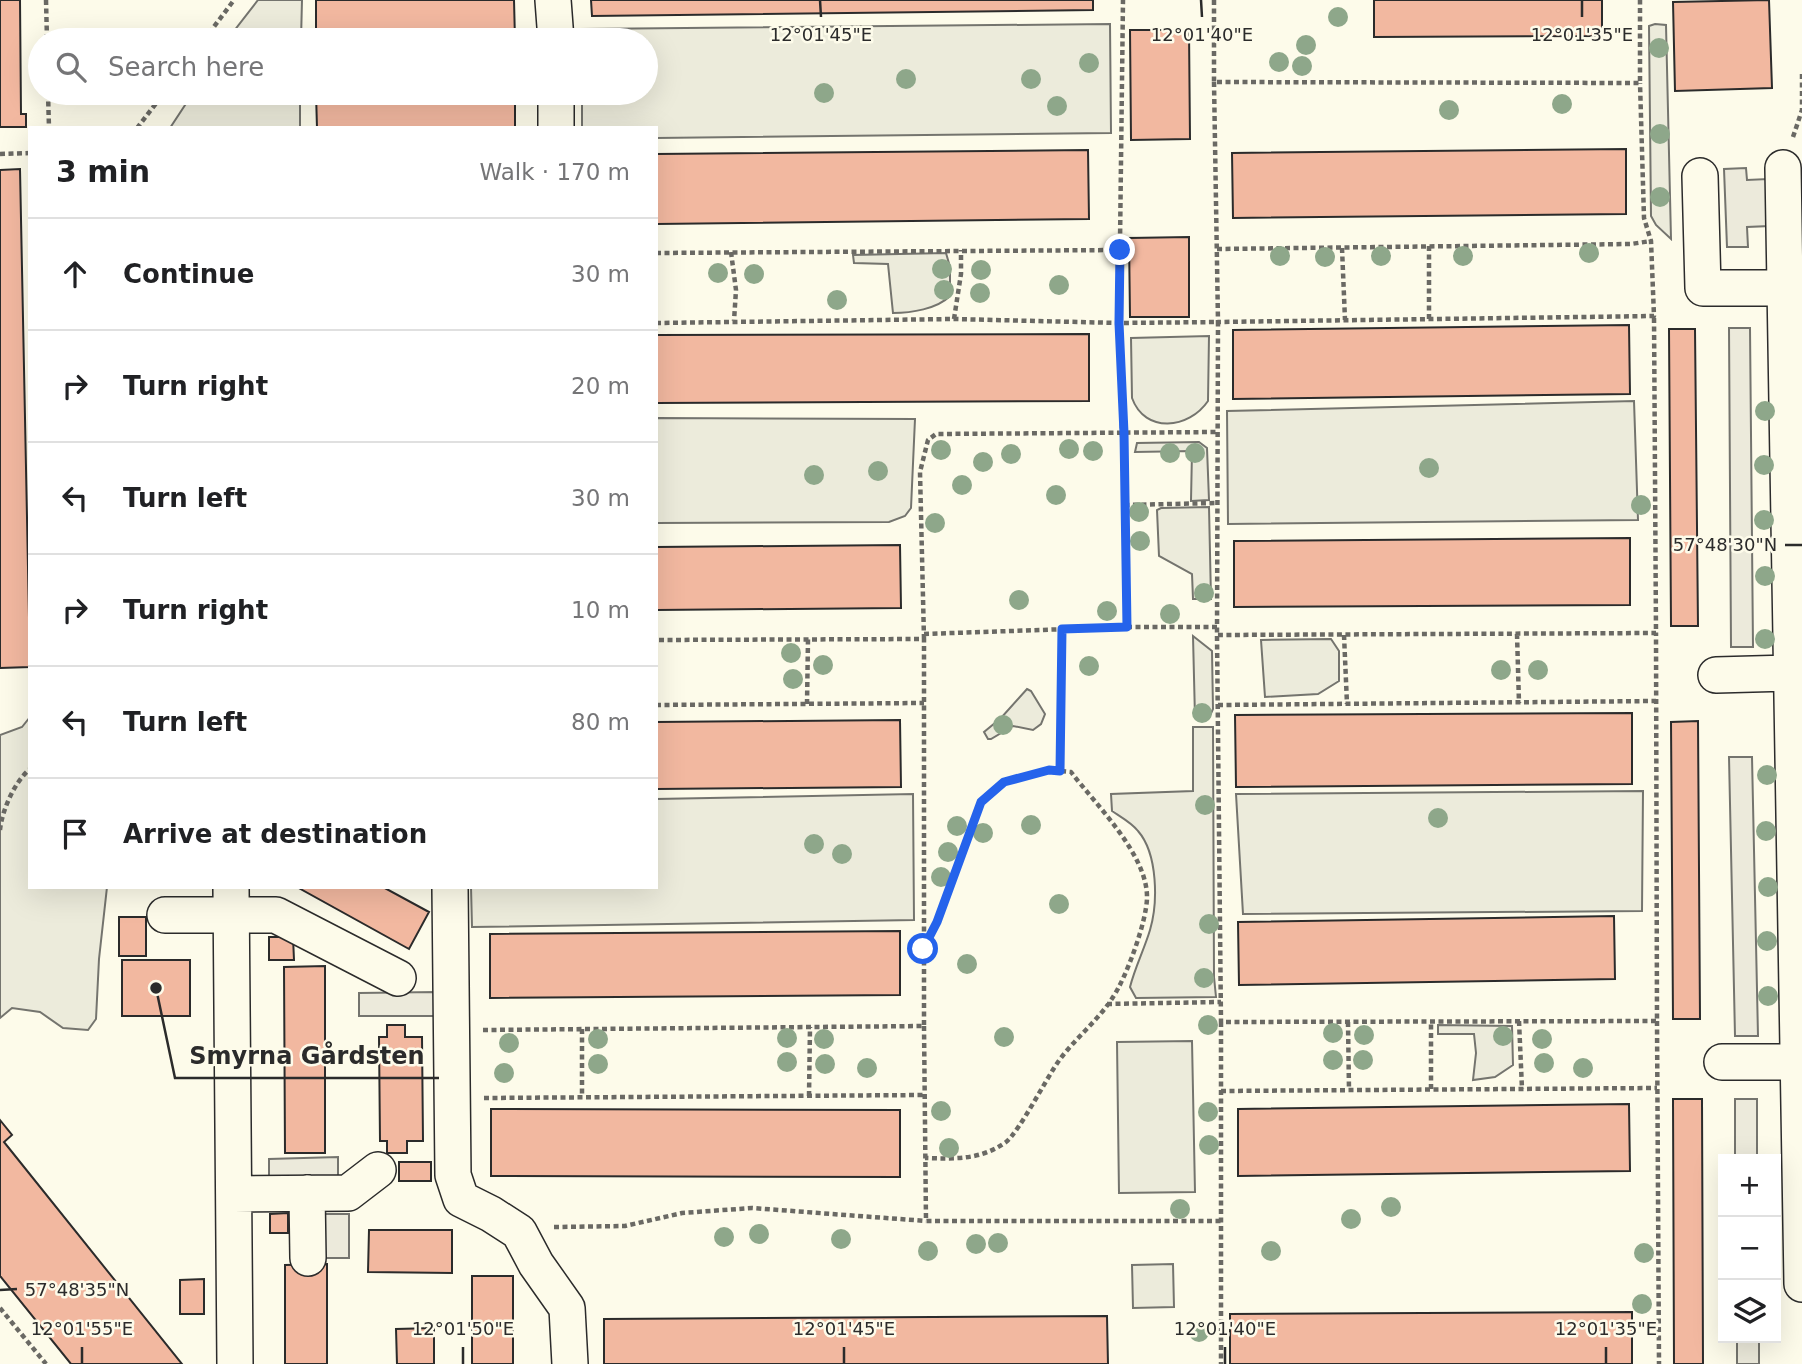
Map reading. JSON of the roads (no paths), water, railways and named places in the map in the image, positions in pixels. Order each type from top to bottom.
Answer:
[{"type":"street","points":[[553,0],[554,28]]},
{"type":"street","points":[[556,105],[556,126]]},
{"type":"street","points":[[1783,168],[1802,1284]]},
{"type":"street","points":[[1700,176],[1703,288],[1785,288]]},
{"type":"street","points":[[1716,674],[1791,673]]},
{"type":"street","points":[[450,889],[453,1175],[461,1199],[519,1232],[536,1264],[567,1308],[570,1364]]},
{"type":"street","points":[[231,901],[235,1364]]},
{"type":"street","points":[[165,915],[231,901],[276,915],[398,978]]},
{"type":"street","points":[[1722,1062],[1798,1062]]},
{"type":"street","points":[[234,1194],[348,1193],[377,1170]]},
{"type":"street","points":[[307,1193],[308,1258]]},
{"type":"place","name":"Smyrna Gårdsten","points":[[156,988]]}]
